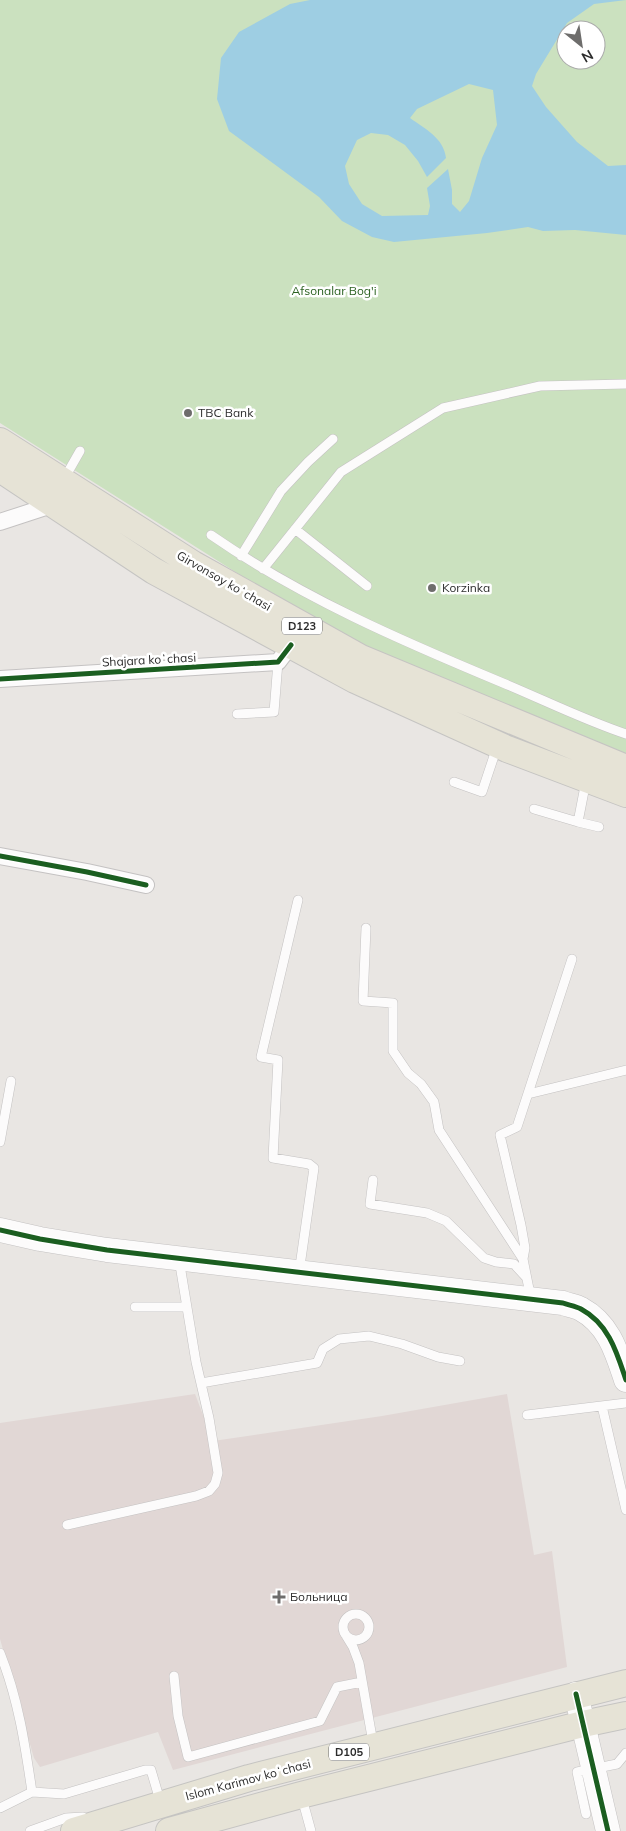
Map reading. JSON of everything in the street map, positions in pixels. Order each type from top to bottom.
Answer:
[{"type":"main road","name":"Girvonsoy koʻchasi","points":[[0,441],[59,493],[154,571],[284,653],[355,680],[498,745],[626,794]]},
{"type":"main road","name":"Girvonsoy koʻchasi","points":[[0,469],[59,493],[193,564],[361,658],[626,768]]},
{"type":"main road","name":"Islom Karimov koʻchasi","points":[[74,1831],[249,1778],[626,1682]]},
{"type":"main road","name":"D105","points":[[169,1831],[301,1795],[583,1724],[626,1715]]},
{"type":"street","points":[[0,522],[59,493]]},
{"type":"street","name":"Shajara koʻchasi","points":[[0,679],[284,653]]},
{"type":"street","points":[[0,856],[146,885]]},
{"type":"street","points":[[0,1230],[98,1249],[562,1303],[581,1309],[601,1325],[616,1348],[624,1370]]},
{"type":"street","points":[[576,1694],[608,1831]]},
{"type":"lane","points":[[263,569],[341,472],[443,408],[540,386],[626,384]]},
{"type":"lane","points":[[240,556],[281,491],[333,439]]},
{"type":"lane","points":[[59,493],[80,451]]},
{"type":"lane","points":[[295,529],[366,586]]},
{"type":"lane","points":[[211,536],[240,556],[326,604],[404,642],[626,734]]},
{"type":"lane","points":[[237,714],[274,712],[284,653]]},
{"type":"lane","points":[[454,782],[482,792],[498,745]]},
{"type":"lane","points":[[578,822],[587,779]]},
{"type":"lane","points":[[534,809],[599,827]]},
{"type":"lane","points":[[298,900],[261,1057],[278,1060],[273,1158],[308,1164],[314,1168],[298,1273]]},
{"type":"lane","points":[[366,928],[363,1001],[393,1003],[393,1051],[408,1073],[421,1084],[434,1102],[439,1130],[523,1259],[529,1289],[539,1301]]},
{"type":"lane","points":[[523,1259],[525,1248],[521,1225],[500,1135],[517,1127],[572,959]]},
{"type":"lane","points":[[528,1094],[626,1070]]},
{"type":"lane","points":[[0,1142],[11,1081]]},
{"type":"lane","points":[[373,1180],[370,1204],[427,1213],[446,1221],[484,1258],[496,1262],[514,1264],[527,1278]]},
{"type":"lane","points":[[67,1525],[196,1496],[209,1491],[215,1484],[218,1473],[179,1259]]},
{"type":"lane","points":[[135,1307],[187,1307]]},
{"type":"lane","points":[[201,1383],[318,1364],[323,1349],[339,1339],[368,1336],[402,1344],[438,1357],[460,1361]]},
{"type":"lane","points":[[527,1415],[626,1403]]},
{"type":"lane","points":[[602,1406],[626,1510]]},
{"type":"lane","points":[[359,1663],[360,1653],[369,1625],[364,1616],[359,1614],[349,1616],[346,1619],[343,1624],[344,1634],[353,1648],[359,1663],[374,1746]]},
{"type":"lane","points":[[344,1634],[358,1640],[366,1635]]},
{"type":"lane","points":[[0,1653],[4,1674],[23,1732],[32,1792]]},
{"type":"lane","points":[[174,1676],[178,1716],[188,1757],[320,1722],[337,1687],[362,1682]]},
{"type":"lane","points":[[586,1814],[577,1772],[617,1764],[626,1753]]},
{"type":"lane","points":[[0,1808],[32,1792],[64,1794],[145,1770],[151,1770],[161,1804]]},
{"type":"lane","points":[[301,1795],[311,1831]]},
{"type":"lane","points":[[30,1831],[66,1818],[98,1816],[111,1820]]},
{"type":"shaded area","name":"Больница","points":[[195,1394],[213,1441],[382,1416],[507,1394],[534,1555],[552,1551],[567,1667],[173,1770],[158,1732],[40,1767],[34,1758],[0,1639],[0,1423]]},
{"type":"green space","name":"Afsonalar Bog'i","points":[[0,0],[626,0],[626,754],[373,659],[0,423]]},
{"type":"water","points":[[310,0],[626,0],[594,4],[571,20],[556,20],[556,41],[536,74],[532,86],[546,107],[577,142],[608,166],[626,165],[626,235],[575,230],[543,231],[528,227],[394,242],[372,237],[342,221],[319,197],[229,131],[217,99],[221,58],[239,32],[290,4]],"holes":[[[469,84],[493,90],[497,125],[482,158],[469,201],[460,212],[452,204],[452,190],[448,169],[427,188],[430,206],[428,215],[382,216],[362,204],[349,184],[345,166],[357,140],[371,133],[388,135],[405,145],[418,161],[427,177],[446,158],[444,151],[442,145],[432,134],[410,118],[417,109]]]},
{"type":"cycle path","points":[[0,679],[278,662],[291,645]]},
{"type":"cycle path","points":[[0,856],[146,885]]},
{"type":"cycle path","points":[[0,1230],[107,1250],[563,1303],[581,1309],[599,1323],[611,1340],[626,1380]]},
{"type":"cycle path","points":[[576,1694],[608,1831]]},
{"type":"place","name":"TBC Bank","points":[[188,413]]},
{"type":"place","name":"Korzinka","points":[[432,588]]},
{"type":"place","name":"Больница","points":[[279,1597]]}]
